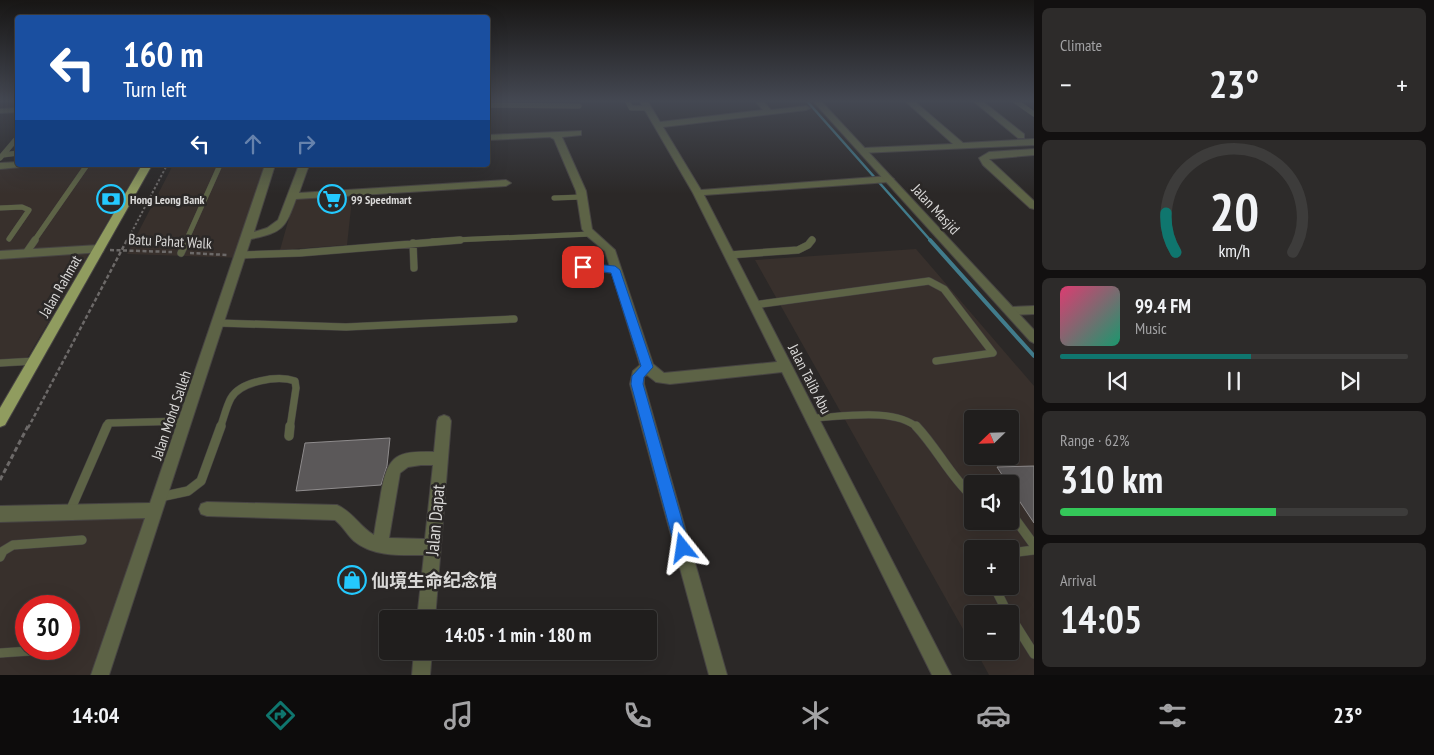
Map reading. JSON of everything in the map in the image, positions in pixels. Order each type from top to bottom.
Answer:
[{"type":"main road","name":"Jalan Rahmat","points":[[0,421],[146,167]]},
{"type":"street","name":"Jalan Talib Abu","points":[[662,132],[698,193],[942,675]]},
{"type":"street","name":"Jalan Masjid","points":[[846,132],[864,151],[884,179],[1034,338]]},
{"type":"street","points":[[944,132],[961,146]]},
{"type":"street","points":[[1015,132],[1021,136]]},
{"type":"street","points":[[490,138],[578,134]]},
{"type":"street","points":[[555,135],[562,147],[582,197],[587,230],[610,250],[647,367],[661,378],[670,379],[785,366]]},
{"type":"street","points":[[864,151],[1034,142]]},
{"type":"street","points":[[1034,152],[988,155],[984,158],[986,163],[1034,206]]},
{"type":"street","points":[[0,166],[15,165]]},
{"type":"street","name":"Jalan Mohd Salleh","points":[[100,675],[219,324],[269,167]]},
{"type":"street","points":[[246,237],[279,227],[303,167]]},
{"type":"street","points":[[698,193],[884,179]]},
{"type":"street","points":[[292,196],[506,183]]},
{"type":"street","points":[[0,255],[99,249]]},
{"type":"street","points":[[1010,311],[1034,310]]},
{"type":"street","points":[[647,367],[638,376],[637,384],[718,675]]},
{"type":"street","name":"Jalan Dapat","points":[[427,610],[444,421]]},
{"type":"street","points":[[380,545],[393,471],[397,463],[404,459],[441,458]]},
{"type":"street","points":[[0,514],[70,511],[158,503]]},
{"type":"street","points":[[207,509],[337,512],[345,517],[362,537],[371,543],[433,547]]},
{"type":"street","points":[[421,675],[423,660]]},
{"type":"lane","points":[[1,156],[15,140]]},
{"type":"lane","points":[[1,156],[15,154]]},
{"type":"lane","points":[[26,253],[86,167]]},
{"type":"lane","points":[[181,253],[219,167]]},
{"type":"lane","points":[[554,198],[582,197]]},
{"type":"lane","points":[[0,208],[22,207],[29,210],[10,239]]},
{"type":"lane","points":[[240,255],[300,253],[413,243],[590,234]]},
{"type":"lane","points":[[729,255],[798,250],[808,245],[812,238]]},
{"type":"lane","points":[[413,243],[414,268]]},
{"type":"lane","points":[[583,267],[615,270]]},
{"type":"lane","points":[[754,305],[929,281],[935,282],[944,289],[993,353],[936,361]]},
{"type":"lane","points":[[219,324],[346,327],[514,319]]},
{"type":"lane","points":[[0,363],[34,361]]},
{"type":"lane","points":[[158,503],[196,488],[201,481],[231,398],[237,389],[244,385],[289,379],[295,381],[289,436]]},
{"type":"lane","points":[[812,418],[891,415],[901,416],[912,421],[923,432],[952,476],[964,488]]},
{"type":"lane","points":[[70,511],[108,423],[186,421]]},
{"type":"lane","points":[[1019,524],[1034,545]]},
{"type":"lane","points":[[0,557],[3,551],[13,545],[82,540]]},
{"type":"lane","points":[[1019,552],[1034,550]]},
{"type":"lane","points":[[1019,631],[1034,654]]},
{"type":"lane","points":[[0,653],[15,652]]},
{"type":"path","points":[[0,480],[166,167]]},
{"type":"path","name":"Batu Pahat Walk","points":[[99,249],[240,255]]},
{"type":"shaded area","points":[[0,167],[140,167],[23,365],[0,366]]},
{"type":"shaded area","points":[[172,167],[273,167],[243,258],[127,254]]},
{"type":"shaded area","points":[[353,190],[347,245],[280,250],[296,193]]},
{"type":"shaded area","points":[[916,249],[1034,386],[1034,675],[989,675],[981,660],[1019,660],[1019,605],[964,605],[964,631],[755,260]]},
{"type":"shaded area","points":[[146,516],[92,675],[0,675],[0,520]]},
{"type":"building","points":[[390,438],[387,466],[381,485],[296,491],[305,443]]},
{"type":"building","points":[[1034,466],[1034,523],[1019,500],[1019,475],[1002,475],[997,467]]},
{"type":"waterway","points":[[834,132],[931,241]]},
{"type":"waterway","points":[[930,240],[1034,356]]},
{"type":"place","name":"Hong Leong Bank","points":[[111,199]]},
{"type":"place","name":"99 Speedmart","points":[[332,199]]},
{"type":"place","name":"仙境生命纪念馆","points":[[352,580]]},
{"type":"route","points":[[583,267],[615,270],[647,367],[638,376],[637,384],[683,548]]}]
